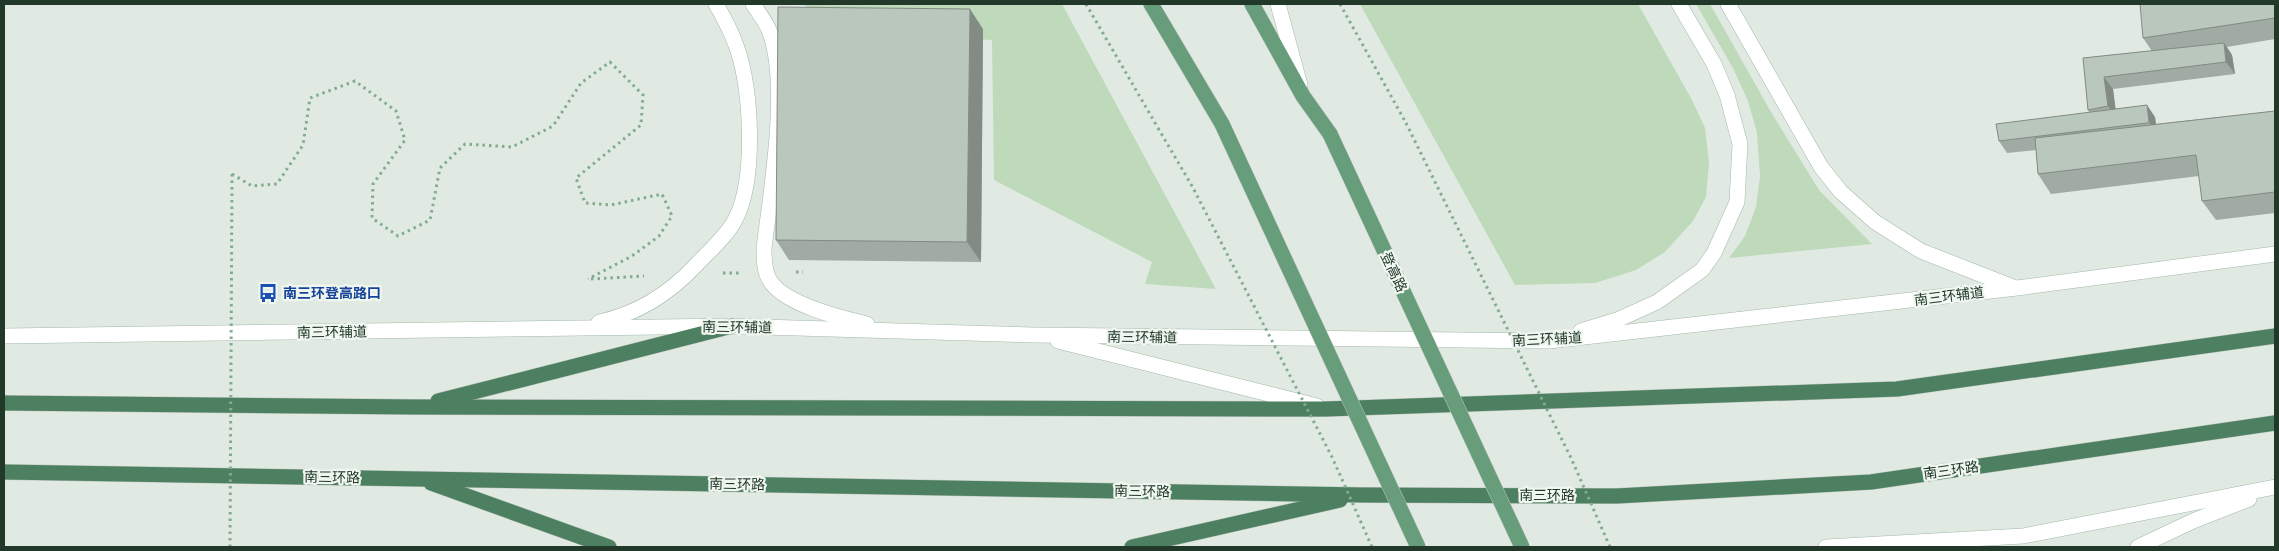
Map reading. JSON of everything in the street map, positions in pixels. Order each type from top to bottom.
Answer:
[{"type":"highway","points":[[416,407],[732,326]]},
{"type":"highway","points":[[4,403],[416,407],[1326,409],[1897,389],[2275,336]]},
{"type":"highway","name":"南三环路","points":[[4,472],[1362,495],[1618,496],[1871,482],[2275,423]]},
{"type":"highway","points":[[418,479],[609,547]]},
{"type":"highway","points":[[1132,547],[1362,495]]},
{"type":"main road","points":[[563,328],[617,318],[650,304],[688,273],[735,220],[744,198],[748,171],[746,89],[737,48],[716,4]]},
{"type":"main road","points":[[753,4],[768,30],[777,65],[775,153],[764,248],[764,263],[769,280],[805,306],[876,326],[916,332]]},
{"type":"main road","points":[[1151,4],[1222,124],[1418,547]]},
{"type":"main road","name":"登高路","points":[[1252,4],[1304,96],[1330,134],[1522,547]]},
{"type":"main road","points":[[1278,4],[1304,96]]},
{"type":"main road","points":[[1550,341],[1616,320],[1657,302],[1702,270],[1714,253],[1737,202],[1740,144],[1727,95],[1714,64],[1679,4]]},
{"type":"main road","points":[[1728,4],[1821,166],[1841,192],[1875,222],[1921,251],[2017,288]]},
{"type":"main road","name":"南三环辅道","points":[[4,336],[732,326],[1034,335],[1550,341],[2017,288],[2275,254]]},
{"type":"main road","points":[[1034,335],[1326,409]]},
{"type":"main road","points":[[1826,547],[2024,536],[2275,488]]},
{"type":"main road","points":[[2138,547],[2193,521],[2275,488]]},
{"type":"path","points":[[1086,4],[1192,186],[1332,457],[1372,547]]},
{"type":"path","points":[[1340,4],[1406,124],[1571,458],[1610,547]]},
{"type":"path","points":[[230,547],[232,174],[252,186],[277,184],[303,145],[310,98],[355,81],[396,111],[405,140],[373,184],[372,218],[398,236],[430,220],[440,168],[465,144],[512,147],[553,126],[581,83],[610,62],[643,94],[641,125],[576,178],[585,203],[611,205],[662,194],[672,216],[659,236],[632,256],[588,279]]},
{"type":"green space","points":[[804,4],[1062,4],[1216,289],[1145,284],[1152,262],[994,180],[992,40],[830,31]]},
{"type":"green space","points":[[1360,4],[1638,4],[1692,100],[1705,128],[1709,163],[1706,197],[1693,221],[1665,252],[1636,270],[1595,283],[1515,285]]},
{"type":"green space","points":[[1696,4],[1710,4],[1771,112],[1819,190],[1872,244],[1729,258],[1745,236],[1756,207],[1760,176],[1757,133],[1748,101],[1733,68]]},
{"type":"building","points":[[2140,4],[2275,4],[2275,18],[2143,38]]},
{"type":"building","points":[[778,7],[970,9],[967,242],[776,240]]},
{"type":"building","points":[[2224,43],[2226,62],[2104,77],[2108,106],[2088,110],[2083,58]]},
{"type":"building","points":[[2147,105],[2149,122],[2147,123],[1999,141],[1996,124]]},
{"type":"building","points":[[2275,111],[2275,192],[2202,201],[2196,155],[2038,174],[2035,138]]},
{"type":"place","name":"南三环登高路口","points":[[268,293]]}]
